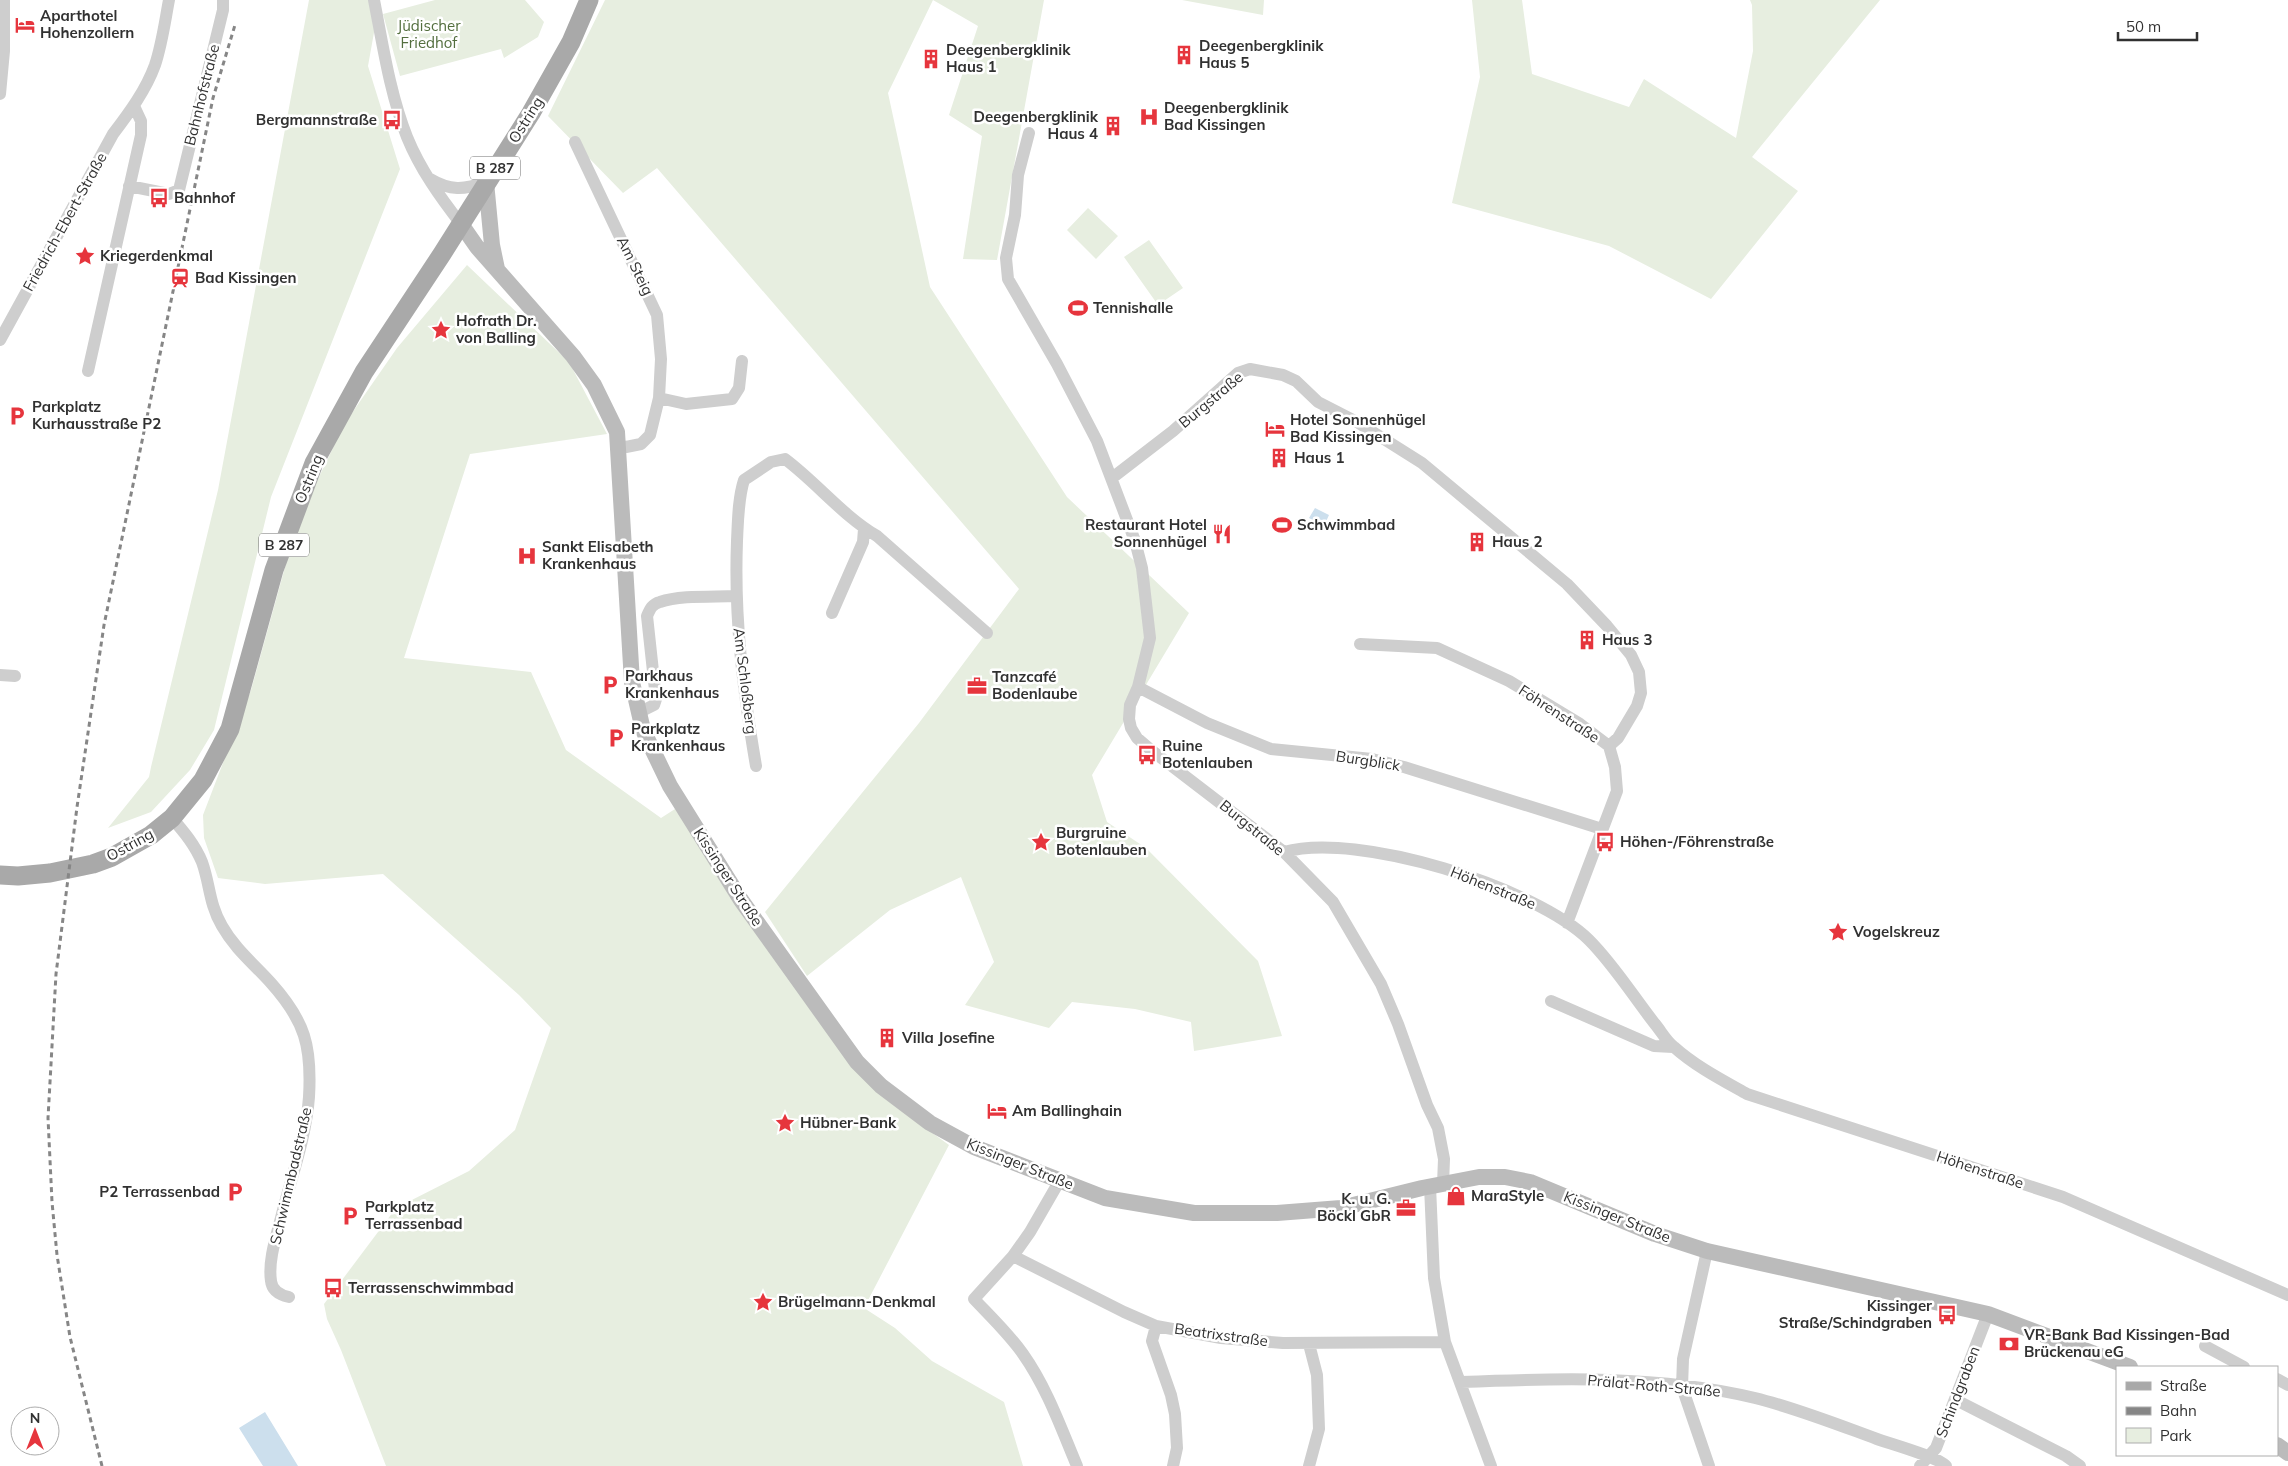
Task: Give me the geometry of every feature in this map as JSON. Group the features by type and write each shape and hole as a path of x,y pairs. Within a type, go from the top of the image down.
{"main road":[{"name":"Ostring","path":"0,875 18,876 50,873 93,864 112,857 151,835 172,818 203,780 230,729 274,570 314,463 364,372 531,113 571,42 589,0"}],"street":[{"path":"0,94 4,51 4,0"},
{"path":"88,371 141,135 141,121 134,106 154,66 170,0"},
{"name":"Bahnhofstraße","path":"129,186 169,194 179,190 223,10 223,0"},
{"path":"374,0 396,104 407,138 428,178 461,224"},
{"name":"Friedrich-Ebert-Straße","path":"0,340 113,134 134,106"},
{"name":"Burgstraße","path":"1029,133 1018,175 1016,215 1006,258 1008,279 1057,364 1097,441 1135,540 1142,568 1150,638 1138,686 1130,705 1129,719 1131,728 1137,738 1284,852 1333,902 1381,984 1427,1105 1438,1128 1444,1159 1437,1185 1434,1278 1445,1342 1490,1466"},
{"name":"Am Steig","path":"575,142 657,315 661,358 659,398 650,435 641,444 626,448 619,446"},
{"path":"428,178 443,187 458,189 486,182 492,245 497,269"},
{"name":"Kissinger Straße","path":"461,224 477,247 573,356 594,385 617,432 632,682 638,713 644,730 670,786 741,900 857,1062 881,1086 948,1134 974,1147 1105,1198 1151,1207 1219,1214 1277,1213 1342,1208 1479,1177 1505,1177 1530,1182 1655,1234 1707,1251 1988,1314 2127,1366"},
{"path":"659,398 686,404 732,400 739,388 742,361"},
{"name":"Burgstraße","path":"1112,478 1179,426 1238,373 1250,369 1283,375 1296,381 1318,402 1357,422 1422,463 1567,584 1607,626 1630,655 1639,672 1640,693 1636,706 1618,738 1609,746"},
{"name":"Am Schloßberg","path":"756,766 742,685 735,596 744,480 771,462 785,460 806,475 864,528 888,546 987,633"},
{"path":"832,613 863,542 864,528"},
{"path":"638,713 654,705 656,699 647,616 650,607 658,602 672,599 735,596"},
{"name":"Föhrenstraße","path":"1360,644 1437,648 1509,681 1580,724 1609,746 1615,767 1617,790 1567,923"},
{"path":"0,675 15,676"},
{"name":"Burgblick","path":"1138,686 1207,723 1271,749 1372,759 1404,766 1602,829"},
{"name":"Schwimmbadstraße","path":"172,818 191,841 202,862 210,903 236,949 271,983 299,1020 304,1031 309,1074 309,1097 305,1128 275,1240 271,1267 271,1282 274,1290 281,1295 289,1297"},
{"name":"Höhenstraße","path":"1284,852 1312,846 1386,854 1424,861 1506,891 1546,910 1588,939 1673,1047 1714,1076 1747,1094 2063,1197 2288,1295"},
{"name":"Höhenstraße","path":"1551,1001 1654,1046 1673,1047"},
{"path":"1060,1180 1030,1232 1013,1256 974,1299 1010,1337 1024,1356 1055,1412 1077,1466"},
{"path":"1707,1251 1683,1358 1682,1387 1709,1466"},
{"name":"Beatrixstraße","path":"1013,1256 1156,1326 1221,1338 1309,1344 1445,1342"},
{"name":"Schindgraben","path":"1923,1461 1936,1448 1988,1314"},
{"path":"1156,1326 1152,1341 1171,1395 1175,1414 1176,1448 1173,1466"},
{"path":"1309,1344 1316,1375 1319,1429 1309,1466"},
{"path":"2205,1346 2242,1366"},
{"name":"Prälat-Roth-Straße","path":"1461,1382 1580,1379 1662,1383 1709,1389 1755,1398 1806,1414 1923,1461 1946,1466"},
{"path":"1956,1400 2066,1456 2080,1466"}],"green space":[{"path":"309,0 369,0 375,27 368,66 400,169 271,497 214,730 190,770 151,812 108,828 149,777 218,490"},
{"name":"Jüdischer Friedhof","path":"435,0 525,0 544,22 538,37 504,58 501,49 400,76 383,14"},
{"path":"605,0 933,0 888,93 930,287 1067,497 1189,613 1092,775 1107,822 1146,848 1258,961 1282,1036 1194,1051 1191,1022 1135,1009 1072,1002 1049,1028 965,1005 994,962 961,877 890,910 807,976 765,912 919,723 1019,589 657,168 623,193 548,116"},
{"path":"933,0 1044,0 997,260 963,259 982,136 949,115 978,26"},
{"path":"1182,0 1264,0 1263,15"},
{"path":"1472,0 1522,0 1532,74 1629,107 1644,79 1736,138 1753,51 1752,5 1750,0 1880,0 1752,157 1798,191 1711,299 1609,246 1452,203 1480,77"},
{"path":"1088,208 1118,236 1096,259 1067,230"},
{"path":"1149,240 1183,288 1158,305 1124,257"},
{"path":"467,265 569,362 607,434 470,454 404,658 531,672 566,750 661,818 675,809 898,1108 949,1145 864,1308 895,1328 932,1361 1004,1402 1023,1466 386,1466 327,1319 324,1304 396,1208 469,1171 515,1130 551,1028 519,995 383,874 265,884 218,878 204,838 203,815 251,690 287,560 317,481 345,423 397,348"}],"water":[{"path":"1315,508 1329,515 1324,526 1309,518"},
{"path":"265,1412 298,1466 263,1466 239,1428"}],"railway":[{"path":"102,1466 70,1337 57,1255 52,1202 48,1118 56,974 77,807 104,625 213,98 235,25"}],"place":[{"name":"Aparthotel Hohenzollern","path":"25,25"},
{"name":"Deegenbergklinik Haus 5","path":"1184,55"},
{"name":"Deegenbergklinik Haus 1","path":"931,59"},
{"name":"Deegenbergklinik Bad Kissingen","path":"1149,117"},
{"name":"Bergmannstraße","path":"392,120"},
{"name":"Deegenbergklinik Haus 4","path":"1113,126"},
{"name":"Bahnhof","path":"159,198"},
{"name":"Kriegerdenkmal","path":"85,256"},
{"name":"Bad Kissingen","path":"180,278"},
{"name":"Tennishalle","path":"1078,308"},
{"name":"Hofrath Dr. von Balling","path":"441,330"},
{"name":"Parkplatz Kurhausstraße P2","path":"17,416"},
{"name":"Hotel Sonnenhügel Bad Kissingen","path":"1275,429"},
{"name":"Haus 1","path":"1279,458"},
{"name":"Schwimmbad","path":"1282,525"},
{"name":"Restaurant Hotel Sonnenhügel","path":"1222,534"},
{"name":"Haus 2","path":"1477,542"},
{"name":"Sankt Elisabeth Krankenhaus","path":"527,556"},
{"name":"Haus 3","path":"1587,640"},
{"name":"Parkhaus Krankenhaus","path":"610,685"},
{"name":"Tanzcafé Bodenlaube","path":"977,686"},
{"name":"Parkplatz Krankenhaus","path":"616,738"},
{"name":"Ruine Botenlauben","path":"1147,755"},
{"name":"Burgruine Botenlauben","path":"1041,842"},
{"name":"Höhen-/Föhrenstraße","path":"1605,842"},
{"name":"Vogelskreuz","path":"1838,932"},
{"name":"Villa Josefine","path":"887,1038"},
{"name":"Am Ballinghain","path":"997,1111"},
{"name":"Hübner-Bank","path":"785,1123"},
{"name":"P2 Terrassenbad","path":"235,1192"},
{"name":"MaraStyle","path":"1456,1196"},
{"name":"K. u. G. Böckl GbR","path":"1406,1208"},
{"name":"Parkplatz Terrassenbad","path":"350,1216"},
{"name":"Terrassenschwimmbad","path":"333,1288"},
{"name":"Brügelmann-Denkmal","path":"763,1302"},
{"name":"Kissinger Straße/Schindgraben","path":"1947,1315"},
{"name":"VR-Bank Bad Kissingen-Bad Brückenau eG","path":"2009,1344"}]}
